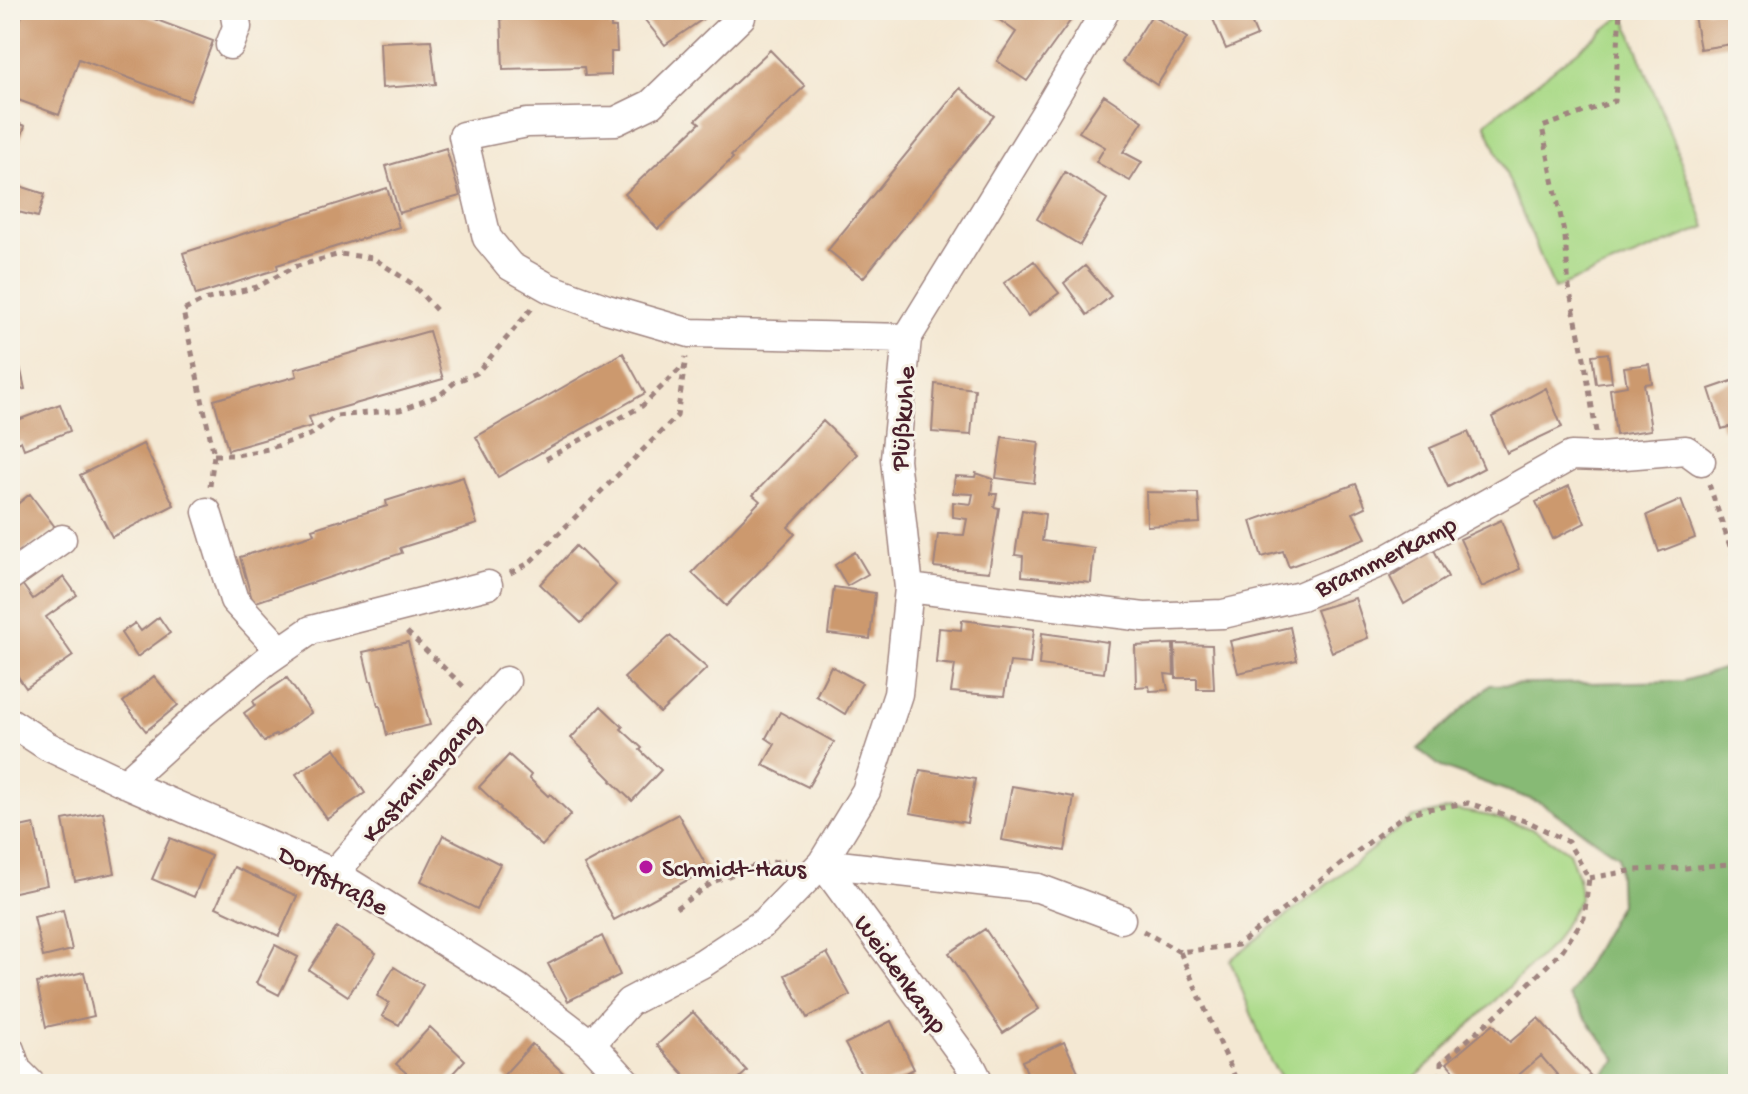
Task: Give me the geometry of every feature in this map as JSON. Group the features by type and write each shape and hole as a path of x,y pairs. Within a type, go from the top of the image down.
{"street":[{"path":"230,45 237,27 234,10"},
{"name":"Plüßkuhle","path":"591,1044 629,1002 703,963 765,922 822,863 866,791 898,694 909,588 895,459 907,338 1106,10"},
{"path":"741,17 651,104 616,121 527,123 463,136 487,238 510,266 549,288 690,333 907,338"},
{"name":"Brammerkamp","path":"909,588 1144,617 1223,614 1301,596 1386,560 1571,456 1600,457 1686,450 1701,461"},
{"path":"207,512 234,600 280,650"},
{"path":"10,576 62,539"},
{"path":"125,783 200,715 280,650 311,630 488,585"},
{"name":"Kastaniengang","path":"334,873 506,681"},
{"name":"Dorfstraße","path":"10,722 47,746 125,783 334,873 518,988 591,1044 628,1084"},
{"path":"822,863 1038,888 1121,919"},
{"name":"Weidenkamp","path":"822,863 972,1068 980,1084"},
{"path":"10,1050 17,1070 31,1084"}],"path":[{"path":"1600,457 1569,288 1565,237 1542,127 1615,101 1620,10"},
{"path":"207,512 214,455 183,311 204,300 257,287 294,267 340,254 373,258 411,283 439,313"},
{"path":"214,455 237,455 268,449 312,434 336,416 400,410 440,395 455,382 477,373 549,288"},
{"path":"488,585 529,563 677,416 690,333"},
{"path":"546,459 642,406 685,364"},
{"path":"1701,461 1738,570"},
{"path":"386,612 483,706"},
{"path":"1121,919 1180,952 1238,945 1400,818 1421,810 1468,803 1531,823 1568,842 1589,878 1584,918 1561,952 1502,1010 1441,1063 1441,1073 1429,1084"},
{"path":"676,908 715,881 755,866 792,859 822,863"},
{"path":"1589,878 1636,870 1738,863"},
{"path":"1180,952 1238,1084"}],"green space":[{"path":"1624,14 1706,227 1554,289 1485,123"},
{"path":"1738,664 1738,1084 1594,1084 1617,1060 1569,996 1620,904 1618,856 1541,803 1441,767 1418,749 1490,685 1683,681"},
{"path":"1449,809 1490,816 1535,830 1569,852 1578,877 1580,898 1553,944 1409,1084 1286,1084 1270,1061 1230,960 1412,818"}],"building":[{"path":"24,10 130,10 213,41 190,101 79,59 59,115 10,97 10,48"},
{"path":"250,10 275,10 275,17 250,16"},
{"path":"583,10 610,10 611,28 616,28 617,52 611,52 611,75 585,76 584,67 503,69 501,13 542,12 542,17 583,16"},
{"path":"637,10 716,10 665,45"},
{"path":"995,10 1024,10 1028,13 1030,10 1078,10 1027,81 997,61 1016,32 991,14"},
{"path":"1209,10 1246,10 1257,36 1226,49"},
{"path":"1693,10 1738,10 1738,43 1700,49"},
{"path":"1152,15 1187,38 1157,85 1122,62"},
{"path":"431,40 436,84 382,88 380,42"},
{"path":"770,50 805,86 658,229 625,194 700,123 696,120"},
{"path":"960,88 994,116 863,278 828,250"},
{"path":"1104,95 1143,121 1123,152 1142,162 1130,181 1096,162 1105,147 1079,132"},
{"path":"10,120 25,126 12,163 10,162"},
{"path":"446,148 460,196 399,213 386,166"},
{"path":"1065,172 1107,199 1080,245 1037,219"},
{"path":"10,183 45,194 38,217 10,210"},
{"path":"387,188 399,227 277,265 278,269 196,295 183,253"},
{"path":"1034,261 1059,293 1028,316 1004,283"},
{"path":"1085,266 1111,296 1087,315 1064,283"},
{"path":"429,331 443,379 309,417 312,426 228,450 214,400 297,376 295,369"},
{"path":"623,353 645,393 498,477 476,437"},
{"path":"1608,353 1612,382 1596,384 1592,355"},
{"path":"19,362 25,389 10,392 10,363"},
{"path":"1649,364 1652,383 1644,384 1651,430 1616,435 1610,389 1627,386 1624,367"},
{"path":"1738,379 1738,424 1722,429 1709,389"},
{"path":"935,384 975,389 971,435 932,432"},
{"path":"1546,388 1562,427 1507,453 1492,417"},
{"path":"60,404 70,431 24,449 21,441 10,447 10,423"},
{"path":"823,421 857,454 788,527 795,534 726,606 692,573 760,501 753,495"},
{"path":"1468,432 1484,468 1448,487 1430,448"},
{"path":"1002,437 1039,442 1034,483 996,478"},
{"path":"143,444 174,505 112,537 80,475"},
{"path":"976,473 993,479 991,494 997,494 994,507 999,508 989,572 934,567 938,534 964,535 967,519 953,517 953,502 971,504 973,494 953,493 955,476 975,477"},
{"path":"463,477 477,524 400,548 402,553 253,603 240,557 314,534 312,529 387,506 386,501"},
{"path":"1356,484 1366,507 1353,513 1366,538 1289,567 1283,551 1262,557 1251,521"},
{"path":"1569,486 1585,523 1553,539 1536,502"},
{"path":"1146,492 1198,493 1200,523 1147,526"},
{"path":"30,494 55,527 10,561 10,510"},
{"path":"1681,500 1695,538 1659,552 1647,515"},
{"path":"1022,510 1045,514 1042,541 1094,548 1091,583 1022,576 1023,556 1015,555"},
{"path":"1501,520 1520,569 1482,587 1460,539"},
{"path":"576,546 616,585 581,623 540,584"},
{"path":"1433,548 1448,577 1404,604 1390,577"},
{"path":"855,552 868,574 847,586 835,565"},
{"path":"64,577 77,595 46,617 73,656 26,688 10,665 10,592 22,584 33,599"},
{"path":"834,587 875,593 870,639 828,634"},
{"path":"1355,598 1368,638 1332,652 1316,610"},
{"path":"159,617 170,633 137,657 121,633 135,623 141,631"},
{"path":"962,620 1034,629 1030,664 1010,662 1004,696 951,692 955,665 936,663 939,628 961,630"},
{"path":"1290,627 1297,660 1238,673 1230,641"},
{"path":"1042,633 1108,642 1104,673 1039,665"},
{"path":"670,636 707,668 660,713 624,678"},
{"path":"408,642 430,725 387,735 363,652"},
{"path":"1173,644 1174,675 1165,674 1168,690 1150,691 1149,686 1136,687 1135,646"},
{"path":"1175,644 1212,645 1214,689 1197,689 1197,678 1176,678"},
{"path":"831,666 862,683 845,714 816,696"},
{"path":"154,676 178,705 146,731 123,702"},
{"path":"287,678 311,713 264,742 244,713 255,705 253,701"},
{"path":"601,706 661,770 632,801 571,738"},
{"path":"780,712 834,742 808,787 763,765 775,744 766,738"},
{"path":"335,748 365,793 327,819 296,774"},
{"path":"509,755 531,775 529,778 571,814 542,846 479,787"},
{"path":"920,770 975,779 967,823 910,813"},
{"path":"1012,786 1074,797 1065,851 1002,840"},
{"path":"103,812 115,873 75,881 63,820"},
{"name":"Schmidt-Haus","path":"678,814 708,869 614,920 584,865"},
{"path":"34,824 47,885 10,893 10,829"},
{"path":"443,835 500,864 477,909 421,881"},
{"path":"170,838 211,856 194,897 152,879"},
{"path":"234,867 297,896 279,936 216,907"},
{"path":"63,910 72,950 43,957 34,917"},
{"path":"337,927 376,953 348,996 309,970"},
{"path":"985,929 1039,1009 1003,1033 949,953"},
{"path":"602,936 620,975 568,1001 548,964"},
{"path":"275,945 298,957 279,995 256,983"},
{"path":"827,953 850,995 807,1018 785,975"},
{"path":"394,967 423,985 399,1025 382,1016 389,1003 377,996"},
{"path":"84,972 94,1016 46,1027 37,983"},
{"path":"693,1012 747,1071 733,1084 693,1084 657,1045"},
{"path":"1538,1018 1590,1075 1578,1084 1565,1084 1541,1056 1508,1084 1465,1084 1447,1063 1493,1024 1510,1042"},
{"path":"891,1021 914,1069 886,1084 866,1084 845,1044"},
{"path":"430,1027 465,1060 443,1084 405,1084 411,1077 396,1064"},
{"path":"1064,1042 1084,1084 1032,1084 1022,1061"},
{"path":"532,1044 575,1084 512,1084 503,1076"},
{"path":"912,1073 918,1084 891,1084"}],"place":[{"name":"Schmidt-Haus","path":"646,867"}]}
